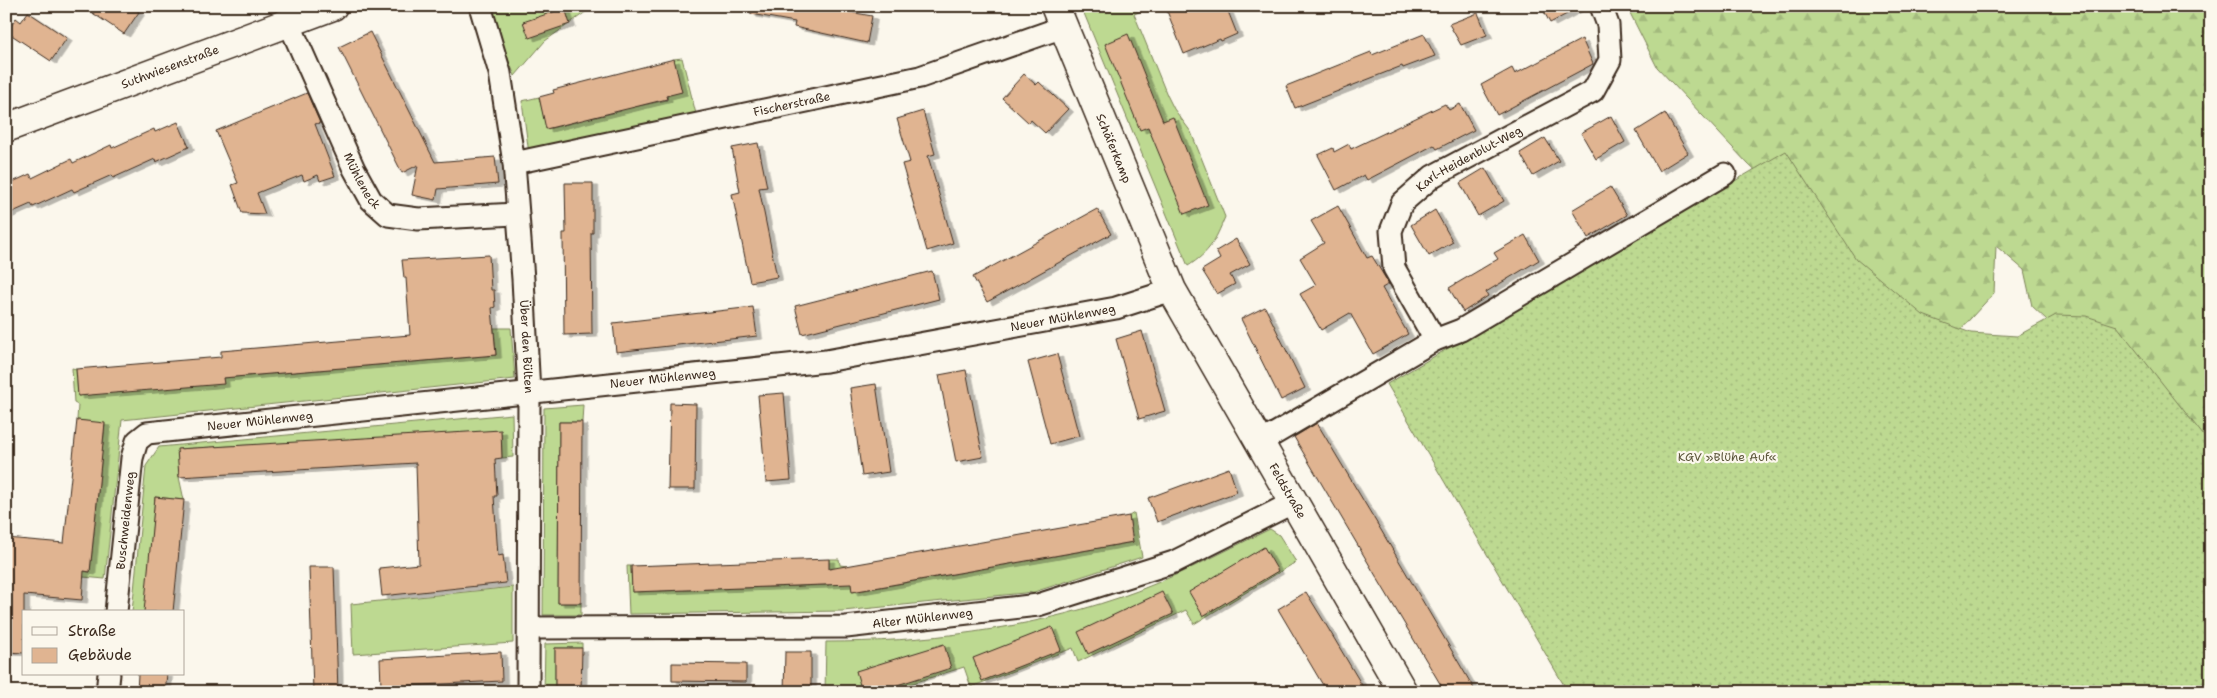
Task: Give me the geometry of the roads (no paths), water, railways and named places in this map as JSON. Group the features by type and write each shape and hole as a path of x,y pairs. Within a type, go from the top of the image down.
{"street":[{"name":"Suthwiesenstraße","path":"6,128 333,6"},
{"name":"Über den Bülten","path":"480,6 500,73 514,163 529,393 528,692"},
{"name":"Karl-Heidenblut-Weg","path":"1435,340 1394,268 1391,231 1402,203 1434,176 1593,91 1610,60 1608,25 1601,6"},
{"name":"Fischerstraße","path":"514,163 920,77 1059,17"},
{"name":"Schäferkamp","path":"1059,17 1172,290"},
{"name":"Mühleneck","path":"289,23 354,169 371,200 388,215 418,219 517,214"},
{"path":"1259,443 1435,340 1461,330 1726,174"},
{"name":"Neuer Mühlenweg","path":"146,433 826,361 1116,308 1172,290"},
{"name":"Feldstraße","path":"1172,290 1403,692"},
{"name":"Buschweidenweg","path":"116,610 132,458 138,441 146,433"},
{"name":"Alter Mühlenweg","path":"529,628 846,627 1038,605 1174,562 1294,502"},
{"path":"107,692 109,676"}],"park label":[{"name":"KGV »Blühe Auf«","path":"1727,457"}]}
